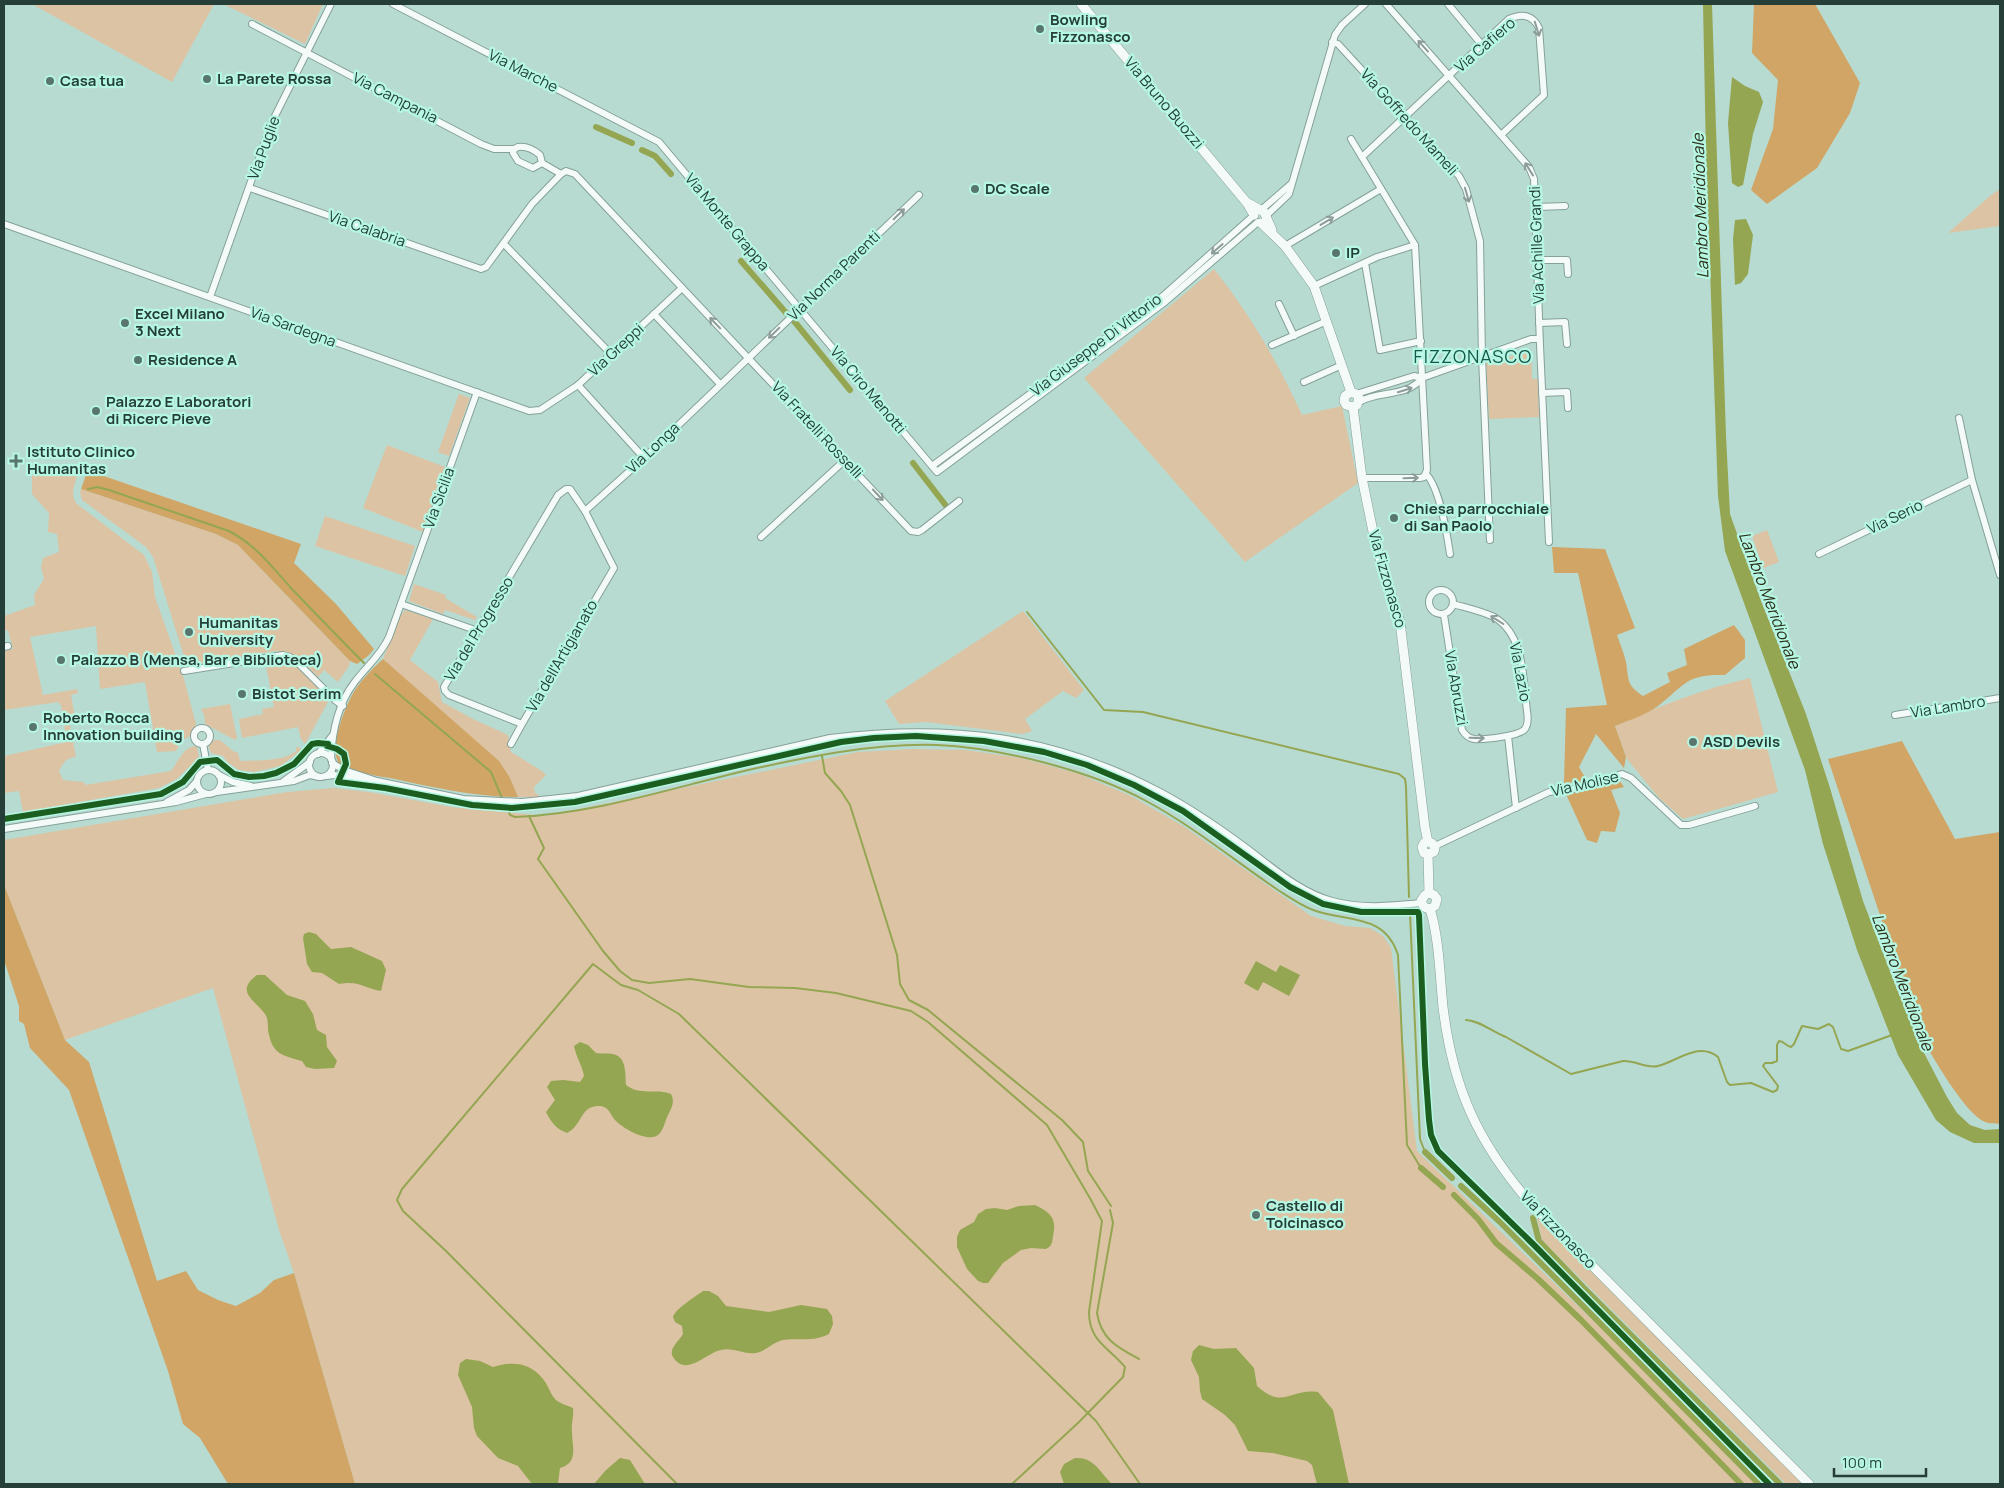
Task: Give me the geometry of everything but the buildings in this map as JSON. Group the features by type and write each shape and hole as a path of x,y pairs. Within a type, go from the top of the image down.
{"main road":[{"name":"Via Bruno Buozzi","path":"1081,4 1247,203 1260,216"},
{"name":"Via Fizzonasco","path":"1260,216 1314,286 1355,399 1362,478 1376,546 1400,622 1422,808 1432,844 1424,843 1422,847 1424,853 1428,854 1429,893"},
{"path":"1429,893 1434,895 1437,902 1430,909 1418,903 1423,896 1429,893"},
{"name":"Via Fizzonasco","path":"1430,909 1433,916 1449,1049 1464,1098 1488,1148 1512,1182 1532,1205 1809,1484"}],"street":[{"name":"Via Puglie","path":"210,297 272,122 331,4"},
{"name":"Via Marche","path":"393,4 653,138"},
{"name":"Via Giuseppe Di Vittorio","path":"934,469 1070,368 1165,302 1260,216 1286,200 1332,42 1337,30 1365,4"},
{"name":"Via Achille Grandi","path":"1386,4 1501,135 1532,173 1536,186 1539,339 1549,542"},
{"path":"1448,4 1482,45"},
{"name":"Via Cafiero","path":"1362,157 1515,16 1526,16 1533,19 1538,28 1544,95 1501,135"},
{"name":"Via Campania","path":"252,24 481,144 494,149 514,150 526,146 540,154 542,164"},
{"name":"Via Goffredo Mameli","path":"1332,42 1338,44 1459,176 1466,189 1480,241 1482,356 1490,540"},
{"name":"Via Monte Grappa","path":"653,138 662,144 800,308"},
{"path":"1351,139 1415,245 1426,474 1431,480 1439,504 1450,554"},
{"name":"Via Campania","path":"514,150 514,157 523,164 533,168 542,164"},
{"name":"Via Campania","path":"542,164 561,174 566,172 575,174 682,288"},
{"path":"561,174 532,204 504,244 611,354"},
{"name":"Via Calabria","path":"250,188 484,269 504,244"},
{"path":"1285,246 1381,189"},
{"name":"Via Norma Parenti","path":"720,384 919,195"},
{"path":"1537,207 1565,206"},
{"name":"Via Sardegna","path":"4,224 529,411 540,410 578,385"},
{"path":"1314,286 1365,263 1415,245"},
{"path":"1538,260 1567,260 1568,274"},
{"path":"1365,263 1380,350 1420,340"},
{"name":"Via Greppi","path":"578,385 682,288"},
{"name":"Via Fratelli Rosselli","path":"682,288 908,528 914,532 922,530 959,500"},
{"path":"1279,304 1294,336"},
{"name":"Via Ciro Menotti","path":"800,308 934,469"},
{"path":"654,314 720,384"},
{"path":"1272,345 1327,320"},
{"path":"1539,323 1565,322 1567,344"},
{"path":"1355,399 1374,395 1388,395 1416,386 1422,378 1531,339 1539,339"},
{"path":"1304,382 1342,365"},
{"path":"1355,399 1414,376 1422,378"},
{"name":"Via Longa","path":"585,511 644,458 720,384"},
{"path":"578,385 644,458"},
{"name":"Via Sicilia","path":"332,736 353,684 385,647 477,392"},
{"path":"1542,392 1568,392 1568,408"},
{"path":"1959,418 1972,480 2000,575"},
{"path":"761,537 844,460"},
{"path":"1362,478 1420,478 1426,474"},
{"name":"Via Serio","path":"1818,554 1972,480"},
{"name":"Via del Progresso","path":"522,724 449,695 445,691 447,682 558,495 566,488 570,489 585,511"},
{"name":"Via dell'Artigianato","path":"511,744 614,568 585,511"},
{"path":"1438,590 1448,592 1451,595 1453,604 1448,613 1444,615 1439,615 1430,610 1428,605 1430,596 1438,590"},
{"path":"401,604 478,631"},
{"name":"Via Lazio","path":"1453,604 1494,618 1504,624 1515,639 1528,721 1524,730 1518,734 1508,736"},
{"name":"Via Abruzzi","path":"1444,615 1462,730 1469,738 1475,739 1508,736"},
{"path":"184,671 283,655 296,661 334,700 343,706"},
{"name":"Via Lambro","path":"1895,715 2000,698"},
{"path":"318,754 325,754 344,770 377,781 463,799 522,802 578,796 830,738 919,730 989,736 1052,748 1130,777 1205,818 1295,884 1320,897 1360,906 1418,903"},
{"path":"283,782 298,773 310,762 332,736"},
{"path":"326,776 332,770 332,736"},
{"path":"1508,736 1516,808"},
{"path":"203,744 208,770"},
{"path":"310,762 310,770 319,777"},
{"path":"208,770 233,782 258,786"},
{"path":"166,802 189,790 195,785 198,778 208,770"},
{"path":"217,792 221,785 218,774"},
{"path":"4,829 189,799 217,792 294,781 310,775 319,777 334,774 358,780 377,781"},
{"name":"Via Molise","path":"1432,844 1549,792 1587,786 1622,774 1631,778 1681,825 1689,825 1755,806"},
{"path":"198,778 200,789 206,794"}],"shaded area":[{"path":"32,4 214,4 172,82"},
{"path":"223,4 323,4 305,44"},
{"path":"1703,4 1712,4 1730,514 1761,601 1806,714 1863,901 1923,1051 1957,1113 1970,1125 1985,1130 2000,1129 2000,1143 1974,1143 1950,1132 1936,1120 1898,1055 1857,950 1823,844 1805,770 1725,551 1718,496 1706,155"},
{"path":"1754,4 1815,4 1860,83 1850,113 1817,168 1767,204 1751,190 1773,129 1778,80 1752,53"},
{"path":"1732,77 1745,86 1759,92 1763,102 1753,134 1743,185 1738,187 1732,183 1728,123"},
{"path":"2000,189 2000,226 1948,233 1991,195"},
{"path":"1746,219 1753,235 1748,274 1741,283 1735,285 1733,239 1735,220"},
{"path":"1214,269 1262,339 1302,415 1342,406 1358,483 1245,562 1084,378"},
{"path":"1531,349 1532,379 1538,379 1539,417 1489,419 1486,361 1504,353 1507,358"},
{"path":"459,394 470,398 449,456 438,452"},
{"path":"387,445 445,467 423,532 363,508"},
{"path":"98,474 301,544 294,563 336,604 374,649 357,664 350,661 238,545 216,534 81,489 86,475"},
{"path":"32,475 77,476 73,494 77,504 144,555 152,572 155,597 184,679 196,724 192,735 181,741 176,751 157,752 145,682 100,689 96,626 30,637 43,695 77,689 78,693 71,695 75,717 69,720 76,757 67,760 60,768 59,771 63,780 84,782 85,785 171,771 185,751 192,746 197,746 199,757 177,779 159,788 23,812 19,791 4,793 4,756 67,742 61,705 58,702 4,710 4,651 13,649 8,630 4,631 4,616 35,605 34,595 44,579 41,567 43,558 59,552 57,534 48,532 49,513 32,494"},
{"path":"81,489 216,534 238,545 350,661 349,666 338,682 324,670 318,677 299,659 288,653 275,651 187,666 153,557 146,547 82,500"},
{"path":"325,516 415,546 405,576 315,546"},
{"path":"1767,530 1779,562 1763,568 1752,536"},
{"path":"1552,547 1605,549 1635,628 1617,635 1625,659 1629,682 1643,696 1670,682 1667,673 1687,665 1684,649 1734,625 1745,640 1745,658 1725,675 1702,676 1687,682 1658,706 1643,715 1615,726 1626,757 1624,768 1596,734 1579,767 1587,781 1564,783 1566,708 1607,705 1578,573 1554,573"},
{"path":"414,584 446,595 445,598 477,617 475,620 445,610 443,614 409,601"},
{"path":"405,610 433,619 410,660 438,682 442,702 508,735 511,752 546,775 534,787 535,793 539,795 538,797 518,797 510,778 383,659 399,618"},
{"path":"1023,611 1084,690 1076,698 1063,691 1025,719 1032,731 1023,734 926,722 899,724 885,701"},
{"path":"275,658 284,660 298,668 329,700 305,744 301,739 298,727 242,738 239,719 263,714 262,709 274,707 265,660"},
{"path":"383,659 499,761 510,778 518,797 471,794 441,789 366,774 339,764 336,757 336,740 344,712 357,687"},
{"name":"ASD Devils","path":"1750,678 1778,792 1683,819 1659,798 1627,759 1615,726 1681,699 1715,687"},
{"path":"230,704 237,738 235,740 205,724 201,709"},
{"path":"212,740 220,740 238,753 240,761 277,759 291,755 296,751 296,747 301,750 281,766 254,772 239,770 228,763 223,756 211,753 208,745"},
{"path":"1902,741 1955,839 2000,832 2000,1124 1985,1122 1958,1096 1920,1035 1828,759"},
{"path":"912,749 965,750 1021,758 1079,774 1131,796 1183,826 1311,916 1345,926 1370,928 1383,936 1391,948 1417,1151 1763,1484 355,1484 294,1273 279,1230 213,988 65,1040 4,885 4,840 287,792 333,788 369,792 451,807 545,816 858,752"},
{"path":"1619,780 1624,787 1611,790 1620,813 1615,832 1601,831 1597,843 1587,840 1565,792"},
{"path":"4,885 65,1040 89,1062 157,1281 186,1271 198,1290 236,1306 260,1293 274,1280 294,1273 355,1484 228,1484 200,1438 183,1424 168,1371 69,1090 30,1048 24,1024 19,1021 19,1006 4,960"},
{"path":"309,932 316,934 331,949 351,947 382,961 386,970 381,991 352,983 339,984 322,973 312,972 307,964 303,938 304,934"},
{"path":"1256,961 1276,972 1280,965 1300,975 1289,996 1263,982 1258,991 1244,983"},
{"path":"257,975 265,975 287,995 305,1001 313,1014 317,1030 326,1035 327,1047 337,1061 334,1068 315,1069 306,1067 302,1061 283,1055 275,1049 270,1038 267,1018 247,993 250,982"},
{"path":"580,1042 588,1045 596,1053 618,1056 623,1062 626,1085 631,1088 671,1094 672,1104 660,1133 656,1136 644,1137 620,1124 608,1110 600,1106 591,1107 587,1110 576,1126 567,1133 554,1125 546,1112 555,1100 547,1087 551,1081 580,1082 584,1076 574,1046"},
{"path":"1035,1205 1052,1217 1054,1230 1051,1245 1046,1249 1031,1248 1021,1250 1003,1263 988,1283 978,1281 967,1269 957,1247 957,1237 960,1230 974,1222 978,1214 986,1209 1007,1210 1019,1206"},
{"path":"1537,1216 1803,1484 1786,1484 1542,1240"},
{"path":"703,1291 709,1291 718,1296 726,1306 769,1312 801,1305 827,1309 832,1316 833,1324 829,1334 818,1338 783,1340 756,1353 725,1349 690,1365 684,1365 678,1363 672,1354 673,1348 683,1334 682,1326 675,1322 673,1317 682,1306"},
{"path":"1199,1345 1214,1349 1236,1348 1254,1368 1257,1386 1266,1393 1281,1397 1318,1392 1333,1410 1349,1484 1317,1484 1312,1465 1307,1461 1273,1453 1248,1451 1235,1425 1225,1415 1202,1399 1199,1377 1191,1360 1193,1351"},
{"path":"466,1359 480,1361 493,1367 507,1364 526,1366 538,1373 555,1399 573,1408 573,1453 570,1462 560,1468 558,1484 532,1484 518,1466 498,1458 477,1436 474,1428 472,1407 458,1375 460,1363"},
{"path":"620,1458 630,1460 645,1484 594,1484 605,1471"},
{"path":"1075,1458 1082,1458 1092,1462 1112,1484 1064,1484 1060,1472 1064,1464"}],"waterway":[{"path":"596,127 632,143"},
{"path":"642,150 655,156 671,174"},
{"path":"741,261 787,314"},
{"path":"794,321 850,390"},
{"path":"913,463 947,507"},
{"path":"88,489 97,487 109,490 229,531 239,537 263,556 291,588 364,663"},
{"path":"1027,612 1104,710 1143,712 1399,774 1405,779 1406,786 1409,897"},
{"path":"375,674 491,772 502,798"},
{"path":"508,809 510,815 515,817 573,811 630,800 791,761 889,746 937,745 990,751 1046,763 1101,780 1165,812 1301,904 1316,911 1365,922 1384,932 1392,942 1398,955 1407,1145 1421,1168"},
{"path":"822,756 825,773 841,791 850,805 897,955 900,984 909,1000 928,1010 1062,1120 1083,1142 1088,1171 1111,1206"},
{"path":"529,816 544,848 538,859 603,951 620,971 632,980 649,983 690,979 749,987 795,988 836,993 911,1011 928,1022 1047,1125 1102,1221 1089,1312 1090,1322 1096,1337 1125,1367 1123,1377 1079,1422 1012,1484"},
{"path":"1410,913 1420,1139 1425,1152"},
{"path":"677,1484 446,1251 403,1211 397,1200 402,1189 593,964 621,985 638,990 679,1014 1096,1421 1140,1484"},
{"path":"1466,1020 1482,1024 1571,1074 1623,1061 1654,1067 1696,1051 1703,1051 1718,1057 1727,1082 1730,1085 1751,1083 1773,1092 1777,1090 1778,1086 1763,1066 1765,1063 1777,1061 1777,1045 1779,1041 1791,1047 1794,1044 1802,1026 1818,1029 1829,1024 1833,1027 1841,1049 1848,1051 1892,1035"},
{"path":"1425,1152 1452,1178"},
{"path":"1421,1168 1443,1187"},
{"path":"1461,1186 1500,1222 1759,1484"},
{"path":"1454,1195 1478,1219 1496,1243 1538,1279 1581,1320 1741,1484"},
{"path":"1110,1210 1113,1223 1097,1313 1106,1336 1117,1346 1139,1359"},
{"path":"1533,1218 1539,1241 1780,1484"}],"cycle path":[{"path":"4,819 161,794 183,782 200,762 217,760 234,774 249,777 264,776 276,773 294,764 312,744 318,743 328,744 327,746 337,749 344,754 346,764 338,782 385,788 472,805 512,808 575,802 841,742 874,738 916,736 984,741 1044,752 1087,765 1134,785 1183,811 1290,887 1323,904 1361,912 1418,912 1429,1120 1431,1135 1438,1151 1534,1245 1769,1484"}],"place":[{"name":"Bowling Fizzonasco","path":"1040,29"},
{"name":"La Parete Rossa","path":"207,79"},
{"name":"Casa tua","path":"50,81"},
{"name":"DC Scale","path":"975,189"},
{"name":"IP","path":"1336,253"},
{"name":"Excel Milano 3 Next","path":"125,323"},
{"name":"Residence A","path":"138,360"},
{"name":"Palazzo E Laboratori di Ricerc Pieve","path":"96,411"},
{"name":"Istituto Clinico Humanitas","path":"16,461"},
{"name":"Chiesa parrocchiale di San Paolo","path":"1394,518"},
{"name":"Humanitas University","path":"189,632"},
{"name":"Palazzo B (Mensa, Bar e Biblioteca)","path":"61,660"},
{"name":"Bistot Serim","path":"242,694"},
{"name":"Roberto Rocca Innovation building","path":"33,727"},
{"name":"ASD Devils","path":"1693,742"},
{"name":"Castello di Tolcinasco","path":"1256,1215"}],"district":[{"name":"FIZZONASCO","path":"1473,357"}],"water label":[{"name":"Lambro Meridionale","path":"1700,206"},
{"name":"Lambro Meridionale","path":"1770,600"},
{"name":"Lambro Meridionale","path":"1903,982"}]}
